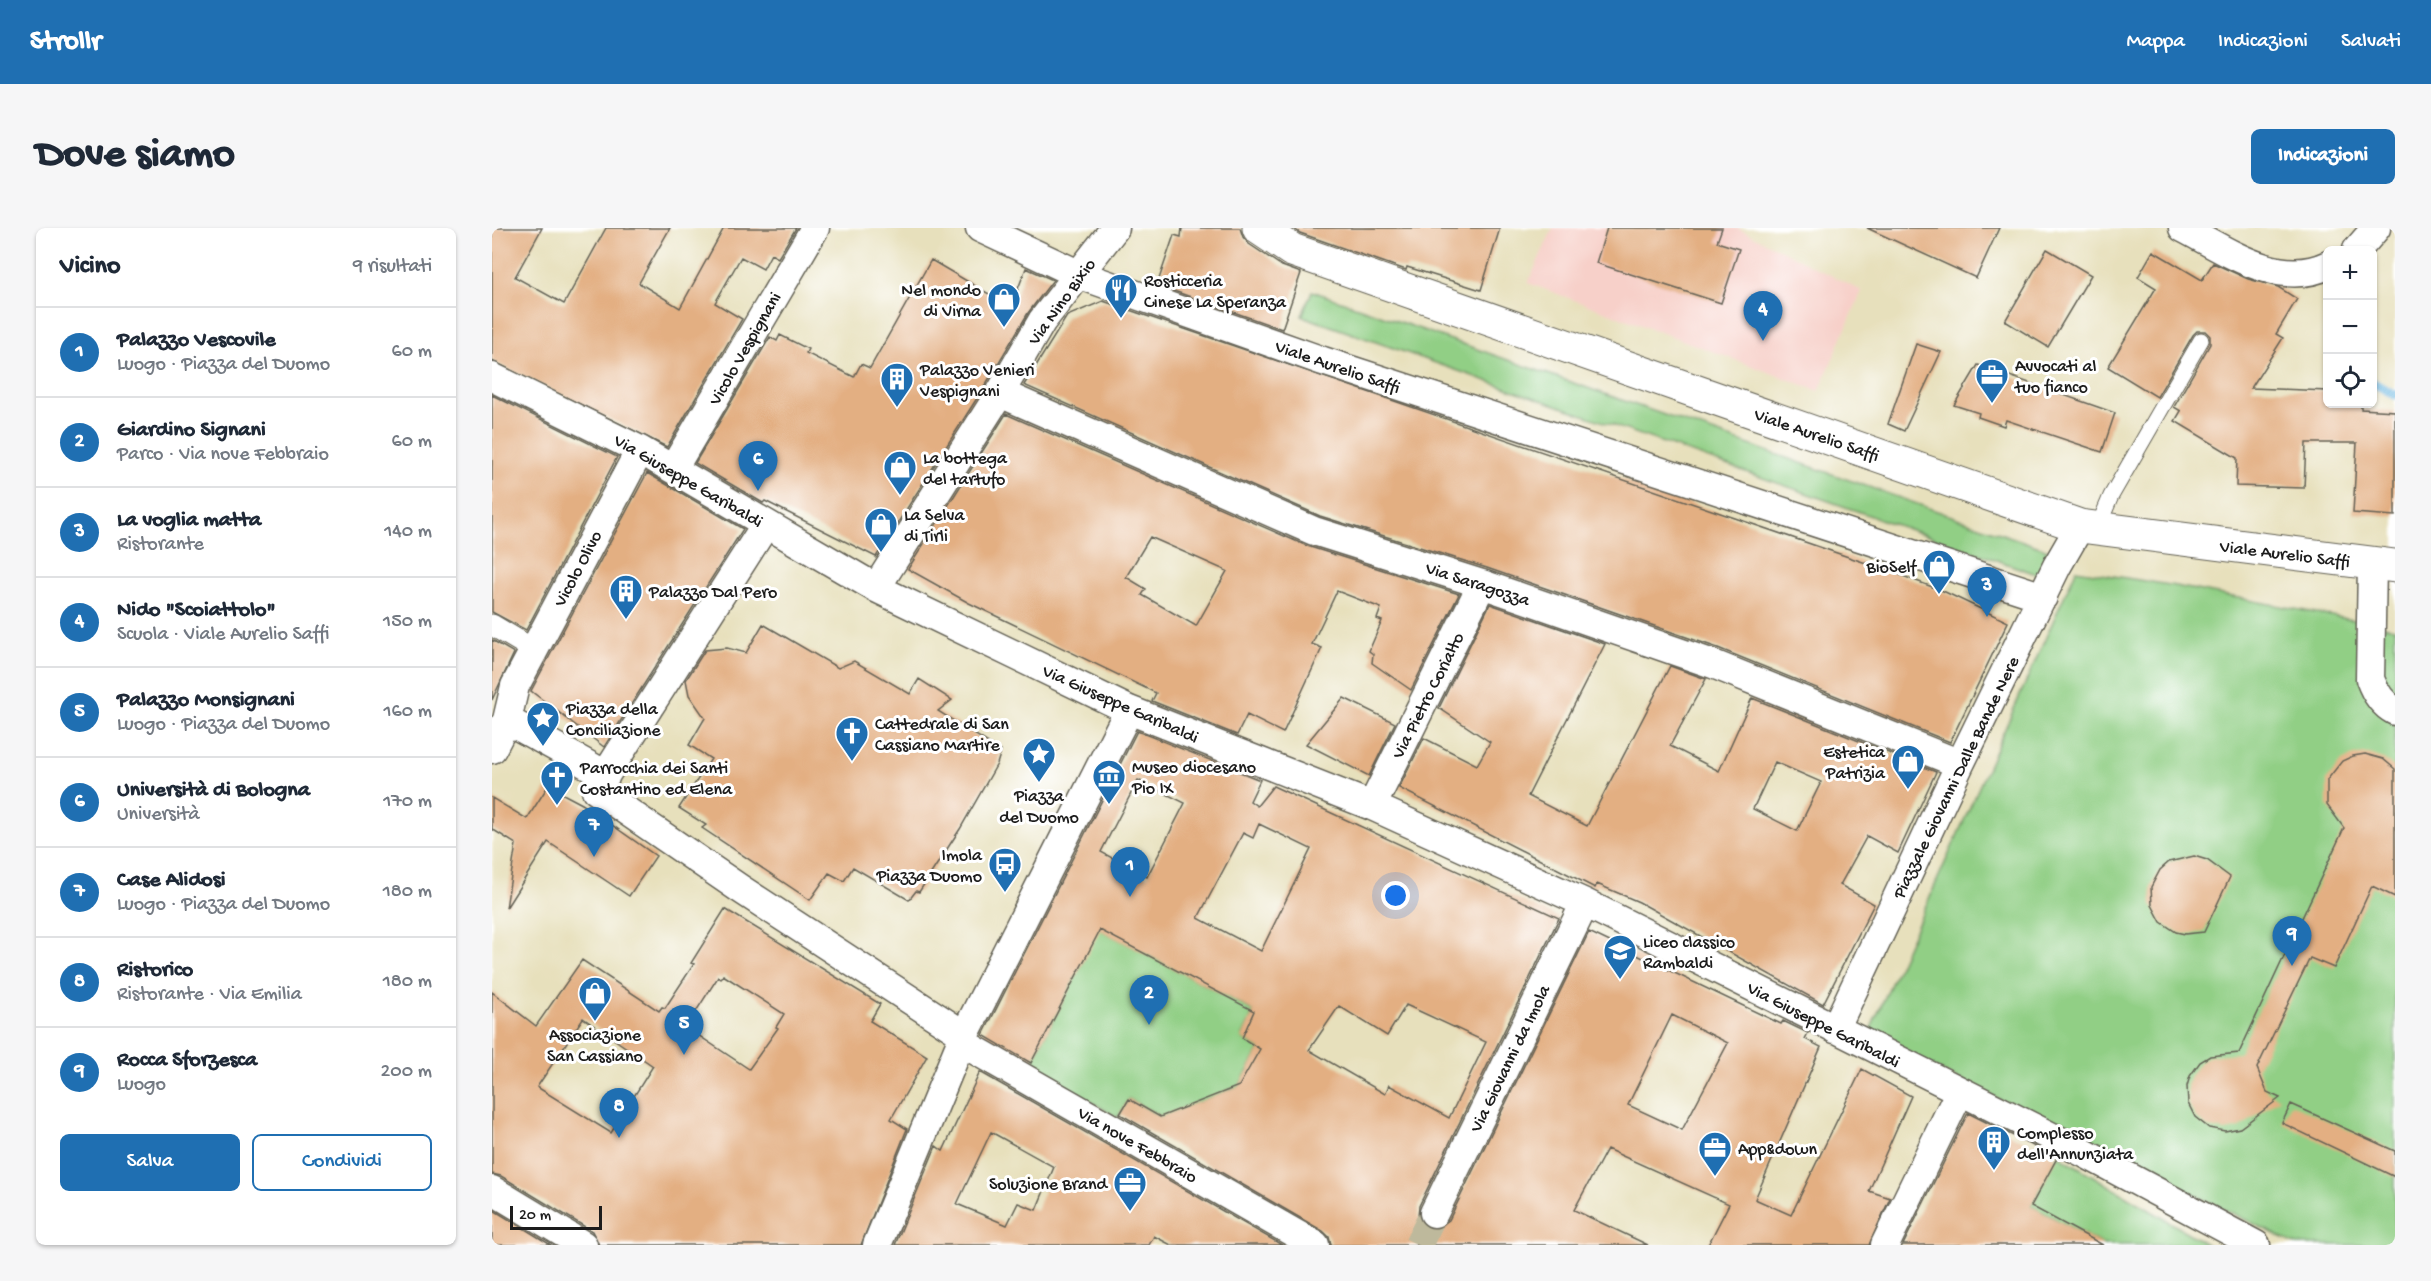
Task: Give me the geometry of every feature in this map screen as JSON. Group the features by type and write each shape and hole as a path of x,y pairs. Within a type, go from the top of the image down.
{"street":[{"name":"Vicolo Vespignani","path":"673,469 815,228"},
{"name":"Viale Aurelio Saffi","path":"980,228 1080,275 1323,361 2043,597"},
{"name":"Via Nino Bixio","path":"876,588 1000,393 1042,321 1115,228"},
{"name":"Viale Aurelio Saffi","path":"1259,228 1292,250 2088,528 2384,565"},
{"path":"2183,228 2248,265 2297,273 2323,267"},
{"path":"2360,246 2376,228"},
{"name":"Via Giuseppe Garibaldi","path":"492,377 640,450 876,588 1129,710 1372,806 1585,903 1959,1093 2086,1154 2256,1245"},
{"name":"Via Saragozza","path":"1000,393 1314,531 1482,584 1713,664 1960,765"},
{"name":"Vicolo Olivo","path":"507,720 515,686 640,450"},
{"path":"766,524 596,790 962,1039"},
{"name":"Piazzale Giovanni Dalle Bande Nere","path":"1834,1029 2043,597 2088,528"},
{"path":"2384,565 2370,680 2374,691 2386,706 2395,711"},
{"name":"Via Pietro Corialto","path":"1372,806 1482,584"},
{"path":"492,625 534,650"},
{"path":"877,1245 962,1039 1129,710"},
{"path":"492,749 507,720 606,776"},
{"name":"Via Giovanni da Imola","path":"1434,1213 1585,903"},
{"name":"Via nove Febbraio","path":"962,1039 1315,1245"},
{"path":"1885,1245 1959,1093"},
{"path":"492,1190 583,1245"}],"lane":[{"path":"2088,528 2111,496 2201,340"}],"shaded area":[{"path":"1553,228 1737,228 1862,291 1819,391 1528,283"}],"green space":[{"path":"1312,291 2048,550 2039,575 1302,316"},
{"path":"2076,570 2170,585 2395,628 2395,1245 2297,1245 1868,1035"},
{"path":"1090,924 1254,1011 1242,1038 1260,1049 1239,1086 1161,1117 1129,1099 1118,1118 1030,1065 1085,958"},
{"path":"2058,1155 2208,1245 2103,1245 2031,1206"}],"building":[{"path":"492,228 542,228 515,277 564,304 606,228 670,228 639,283 680,308 724,228 796,228 778,258 771,254 763,269 741,257 715,303 742,319 667,447 492,361"},
{"path":"1182,228 1240,228 1249,244 1282,266 1301,273 1282,329 1157,285 1174,235 1181,237"},
{"path":"1293,228 1500,228 1481,290 1407,267 1406,270 1300,233"},
{"path":"1607,228 1722,228 1717,242 1739,249 1721,303 1596,263"},
{"path":"1867,228 1999,228 1976,278"},
{"path":"2047,249 2091,275 2048,347 2005,321"},
{"path":"2153,251 2202,280 2213,263 2248,279 2278,287 2297,299 2276,334 2283,338 2251,388 2323,391 2323,408 2395,411 2395,516 2353,513 2357,443 2306,443 2304,488 2236,486 2237,458 2175,421 2181,411 2174,407 2210,344 2210,336 2205,331 2197,331 2193,335 2157,397 2108,367 2156,288 2138,277"},
{"name":"Palazzo Venieri Vespignani","path":"931,260 1011,307 1026,268 1053,280 1028,313 986,384 876,557 765,501 763,503 695,463 770,337 777,341 780,335 808,349 806,353 854,377 861,364 870,368"},
{"path":"1103,301 1895,573 1943,591 2008,622 1950,742 1718,648 1487,568 1320,516 1024,385 1067,316"},
{"path":"1916,344 1941,352 1904,431 1888,424"},
{"path":"1978,365 2115,413 2102,452 2006,420 2004,426 1978,417 1979,413 1954,405"},
{"path":"492,395 617,457 526,630 492,612"},
{"path":"1006,414 1307,546 1459,594 1411,690 1372,663 1373,654 1369,651 1382,621 1377,619 1381,608 1337,591 1312,644 1322,648 1283,733 1247,715 1237,735 1152,701 1156,693 969,603 908,569","holes":["1150,537 1227,571 1196,626 1142,595 1146,589 1126,577"]},
{"name":"Palazzo Dal Pero","path":"647,473 743,529 604,747 531,691"},
{"path":"1490,604 1605,644 1528,796 1587,826 1670,666 1706,679 1670,746 1719,771 1752,698 1936,772 1898,853 1867,836 1840,885 1874,904 1823,1004 1639,902 1597,884 1595,888 1399,788 1424,738 1477,765 1490,742 1439,708","holes":["1775,762 1821,782 1797,831 1753,809"]},
{"name":"Cattedrale di San Cassiano Martire","path":"763,624 838,668 854,661 910,694 919,679 952,700 938,711 1001,751 997,764 960,829 919,892 916,891 909,900 853,867 844,881 829,873 810,900 702,828 706,825 679,808 711,759 689,745 705,718 689,695 686,680 705,650 727,648 746,653"},
{"path":"492,640 514,653 492,700"},
{"path":"1344,698 1395,723 1369,776 1306,744"},
{"path":"1137,731 1260,780 1250,801 1257,806 1273,786 1559,918 1419,1206 1418,1215 1426,1228 1436,1229 1449,1220 1589,932 1781,1024 1783,1021 1808,1033 1805,1039 1821,1047 1755,1199 1791,1215 1862,1069 1911,1096 1869,1191 1890,1198 1869,1245 1708,1245 1729,1204 1607,1149 1574,1210 1648,1245 1331,1245 1329,1237 1323,1231 1120,1114 1129,1099 1160,1117 1239,1086 1260,1049 1242,1038 1254,1011 1100,930 1031,1063 983,1035","holes":["1138,780 1185,803 1147,877 1101,852","1259,824 1311,849 1261,951 1198,918 1243,833 1253,838","1406,1005 1486,1042 1449,1118 1389,1085 1385,1094 1309,1050 1339,1006 1387,1036","1672,1015 1728,1043 1682,1130 1628,1105"]},
{"path":"2365,754 2383,759 2395,769 2395,897 2372,886 2334,968 2310,958 2257,1068 2267,1092 2280,1098 2240,1128 2225,1131 2209,1128 2195,1117 2188,1103 2187,1086 2190,1076 2200,1062 2210,1056 2239,1053 2344,828 2327,805 2327,780 2342,761"},
{"path":"548,786 582,804 656,856 629,896 548,842 506,908 516,844 492,829 492,798 527,819"},
{"path":"2194,856 2207,860 2230,877 2204,932 2185,934 2176,932 2161,922 2152,905 2151,887 2160,870 2169,862"},
{"path":"725,909 880,1004 870,1021 927,1056 891,1119 907,1129 861,1245 599,1245 592,1231 501,1176 492,1174 492,992 536,1026 582,960 659,1011 662,1007 665,1008 694,964 691,963","holes":["723,975 784,1014 776,1027 778,1028 749,1069 686,1027 718,977 721,979","583,1018 653,1066 611,1133 537,1087"]},
{"path":"980,1072 1282,1245 1171,1245 1154,1236 1149,1245 895,1245 936,1146 943,1151","holes":["991,1132 1054,1167 1036,1210 1018,1203 1007,1225 957,1204"]},
{"path":"2291,1104 2395,1151 2395,1177 2282,1123"},
{"name":"Complesso dell'Annunziata","path":"1968,1113 2057,1158 2031,1206 2103,1245 1903,1245"},
{"path":"492,1209 551,1245 492,1245"}],"waterway":[{"path":"2377,385 2395,395"}],"tunnel":[{"path":"1418,1245 1434,1213"}],"place":[{"name":"Rosticceria Cinese La Speranza","path":"1121,319"},
{"name":"Nel mondo di Virna","path":"1004,328"},
{"name":"Nido \"Scoiattolo\"","path":"1763,341"},
{"name":"Avvocati al tuo fianco","path":"1992,404"},
{"name":"Palazzo Venieri Vespignani","path":"897,408"},
{"name":"Università di Bologna","path":"758,491"},
{"name":"La bottega del tartufo","path":"900,496"},
{"name":"La Selva di Tirli","path":"881,553"},
{"name":"BioSelf","path":"1939,595"},
{"name":"La voglia matta","path":"1987,617"},
{"name":"Palazzo Dal Pero","path":"626,620"},
{"name":"Piazza della Conciliazione","path":"543,747"},
{"name":"Cattedrale di San Cassiano Martire","path":"852,762"},
{"name":"Piazza del Duomo","path":"1039,783"},
{"name":"Estetica Patrizia","path":"1908,790"},
{"name":"Museo diocesano Pio IX","path":"1109,805"},
{"name":"Parrocchia dei Santi Costantino ed Elena","path":"557,806"},
{"name":"Case Alidosi","path":"594,857"},
{"name":"Imola Piazza Duomo","path":"1005,893"},
{"name":"Palazzo Vescovile","path":"1130,897"},
{"name":"Rocca Sforzesca","path":"2292,966"},
{"name":"Liceo classico Rambaldi","path":"1620,980"},
{"name":"Associazione San Cassiano","path":"595,1022"},
{"name":"Giardino Signani","path":"1149,1025"},
{"name":"Palazzo Monsignani","path":"684,1055"},
{"name":"Ristorico","path":"619,1138"},
{"name":"Complesso dell'Annunziata","path":"1994,1171"},
{"name":"App&down","path":"1715,1177"},
{"name":"Soluzione Brand","path":"1130,1212"}]}
